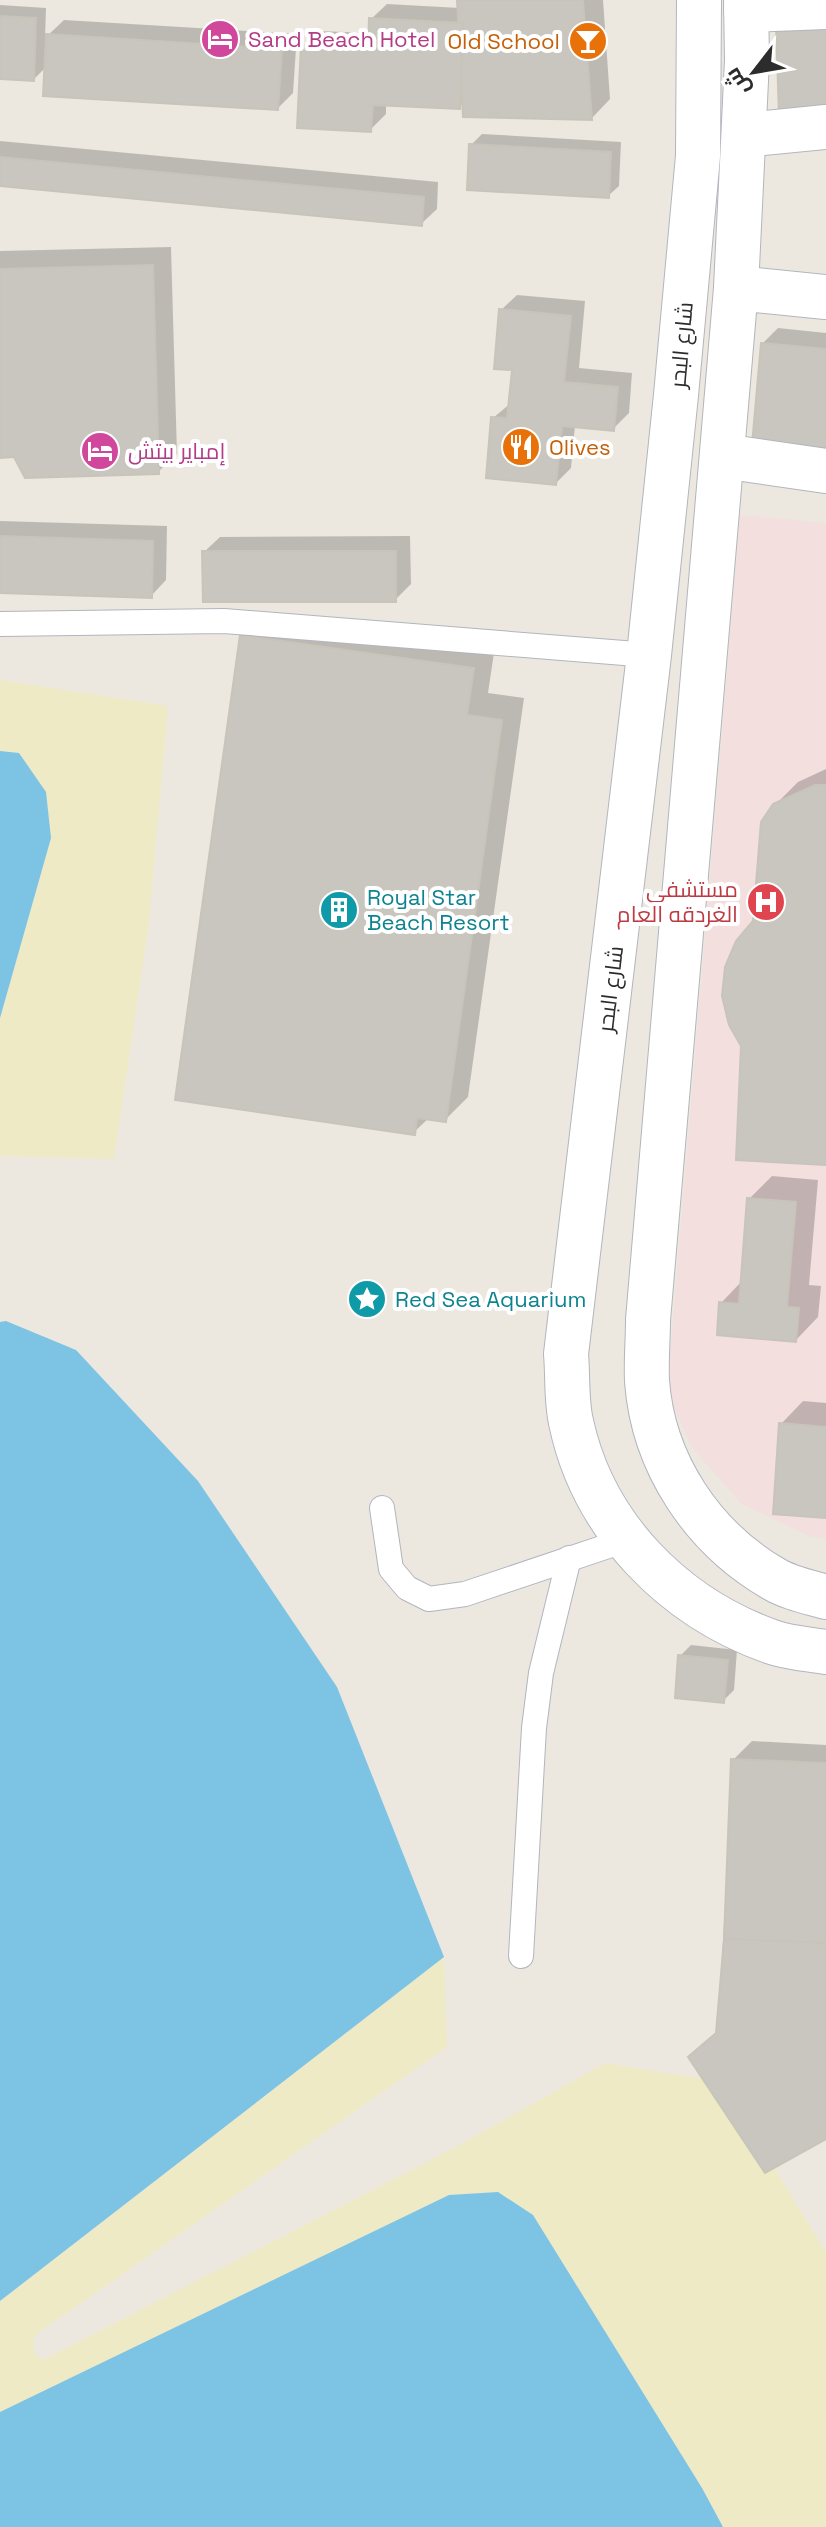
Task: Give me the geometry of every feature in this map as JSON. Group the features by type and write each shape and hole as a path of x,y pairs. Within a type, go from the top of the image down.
{"main road":[{"name":"شارع البحر","path":"699,0 698,156 649,655 566,1354 571,1421 592,1483 626,1540 668,1584 719,1619 774,1643 826,1652"},
{"path":"826,7 746,5 744,135 736,288 648,1320 647,1382 659,1442 685,1498 725,1545 776,1580 826,1597"},
{"path":"744,135 826,127"},
{"path":"736,288 826,297"},
{"path":"723,456 826,471"}],"lane":[{"path":"0,624 224,621 649,655"},
{"path":"382,1508 391,1569 407,1588 429,1599 465,1594 626,1540"},
{"path":"521,1956 534,1728 541,1673 569,1558"}],"shaded area":[{"name":"مستشفي الغردقه العام","path":"740,515 826,523 826,1538 812,1537 742,1504 692,1448 667,1392"}],"sand":[{"path":"0,680 168,706 149,923 114,1159 0,1156 0,1018 51,837 20,753 0,751"},
{"path":"444,1957 447,2047 34,2336 34,2352 43,2360 456,2147 605,2063 722,2082 826,2252 826,2527 723,2527 533,2215 498,2192 449,2195 0,2412 0,2301"}],"water":[{"path":"0,751 19,753 46,792 51,838 0,1018"},
{"path":"6,1321 76,1350 198,1481 337,1687 444,1957 0,2301 0,1322"},
{"path":"498,2192 533,2215 723,2527 0,2527 0,2412 449,2195"}],"building":[{"path":"457,0 583,0 592,120 463,117"},
{"path":"0,16 36,18 34,81 0,79"},
{"path":"369,18 463,23 460,109 373,105 371,132 297,128 301,45 368,48"},
{"path":"826,24 826,113 779,115 776,25"},
{"path":"46,34 282,49 278,110 43,96"},
{"path":"469,144 611,152 609,198 467,190"},
{"path":"0,157 424,197 422,226 0,186"},
{"path":"153,265 159,474 25,478 14,457 0,458 0,269"},
{"path":"499,309 571,316 564,382 618,387 614,431 562,426 556,485 486,478 491,417 507,418 512,370 494,369"},
{"path":"761,343 826,349 826,453 752,445"},
{"path":"0,536 153,541 152,598 0,593"},
{"path":"202,551 396,551 396,602 203,602"},
{"name":"Royal Star Beach Resort","path":"240,635 474,668 467,715 502,720 446,1122 417,1118 415,1135 175,1100"},
{"path":"815,785 826,785 826,1165 736,1160 741,1046 729,1025 722,996 725,967 736,941 753,921 761,822 773,804"},
{"path":"747,1198 796,1202 787,1307 799,1308 796,1342 717,1335 719,1302 739,1304"},
{"path":"779,1423 826,1427 826,1518 773,1514"},
{"path":"678,1655 728,1660 724,1703 675,1698"},
{"path":"731,1759 826,1763 826,1943 724,1939"},
{"path":"724,1939 826,1943 826,2139 765,2173 688,2057 716,2033"}],"place":[{"name":"Sand Beach Hotel","path":"220,39"},
{"name":"Old School","path":"588,41"},
{"name":"Olives","path":"521,447"},
{"name":"إمباير بيتش","path":"100,451"},
{"name":"مستشفي الغردقه العام","path":"766,902"},
{"name":"Royal Star Beach Resort","path":"339,910"},
{"name":"Red Sea Aquarium","path":"367,1299"}]}
